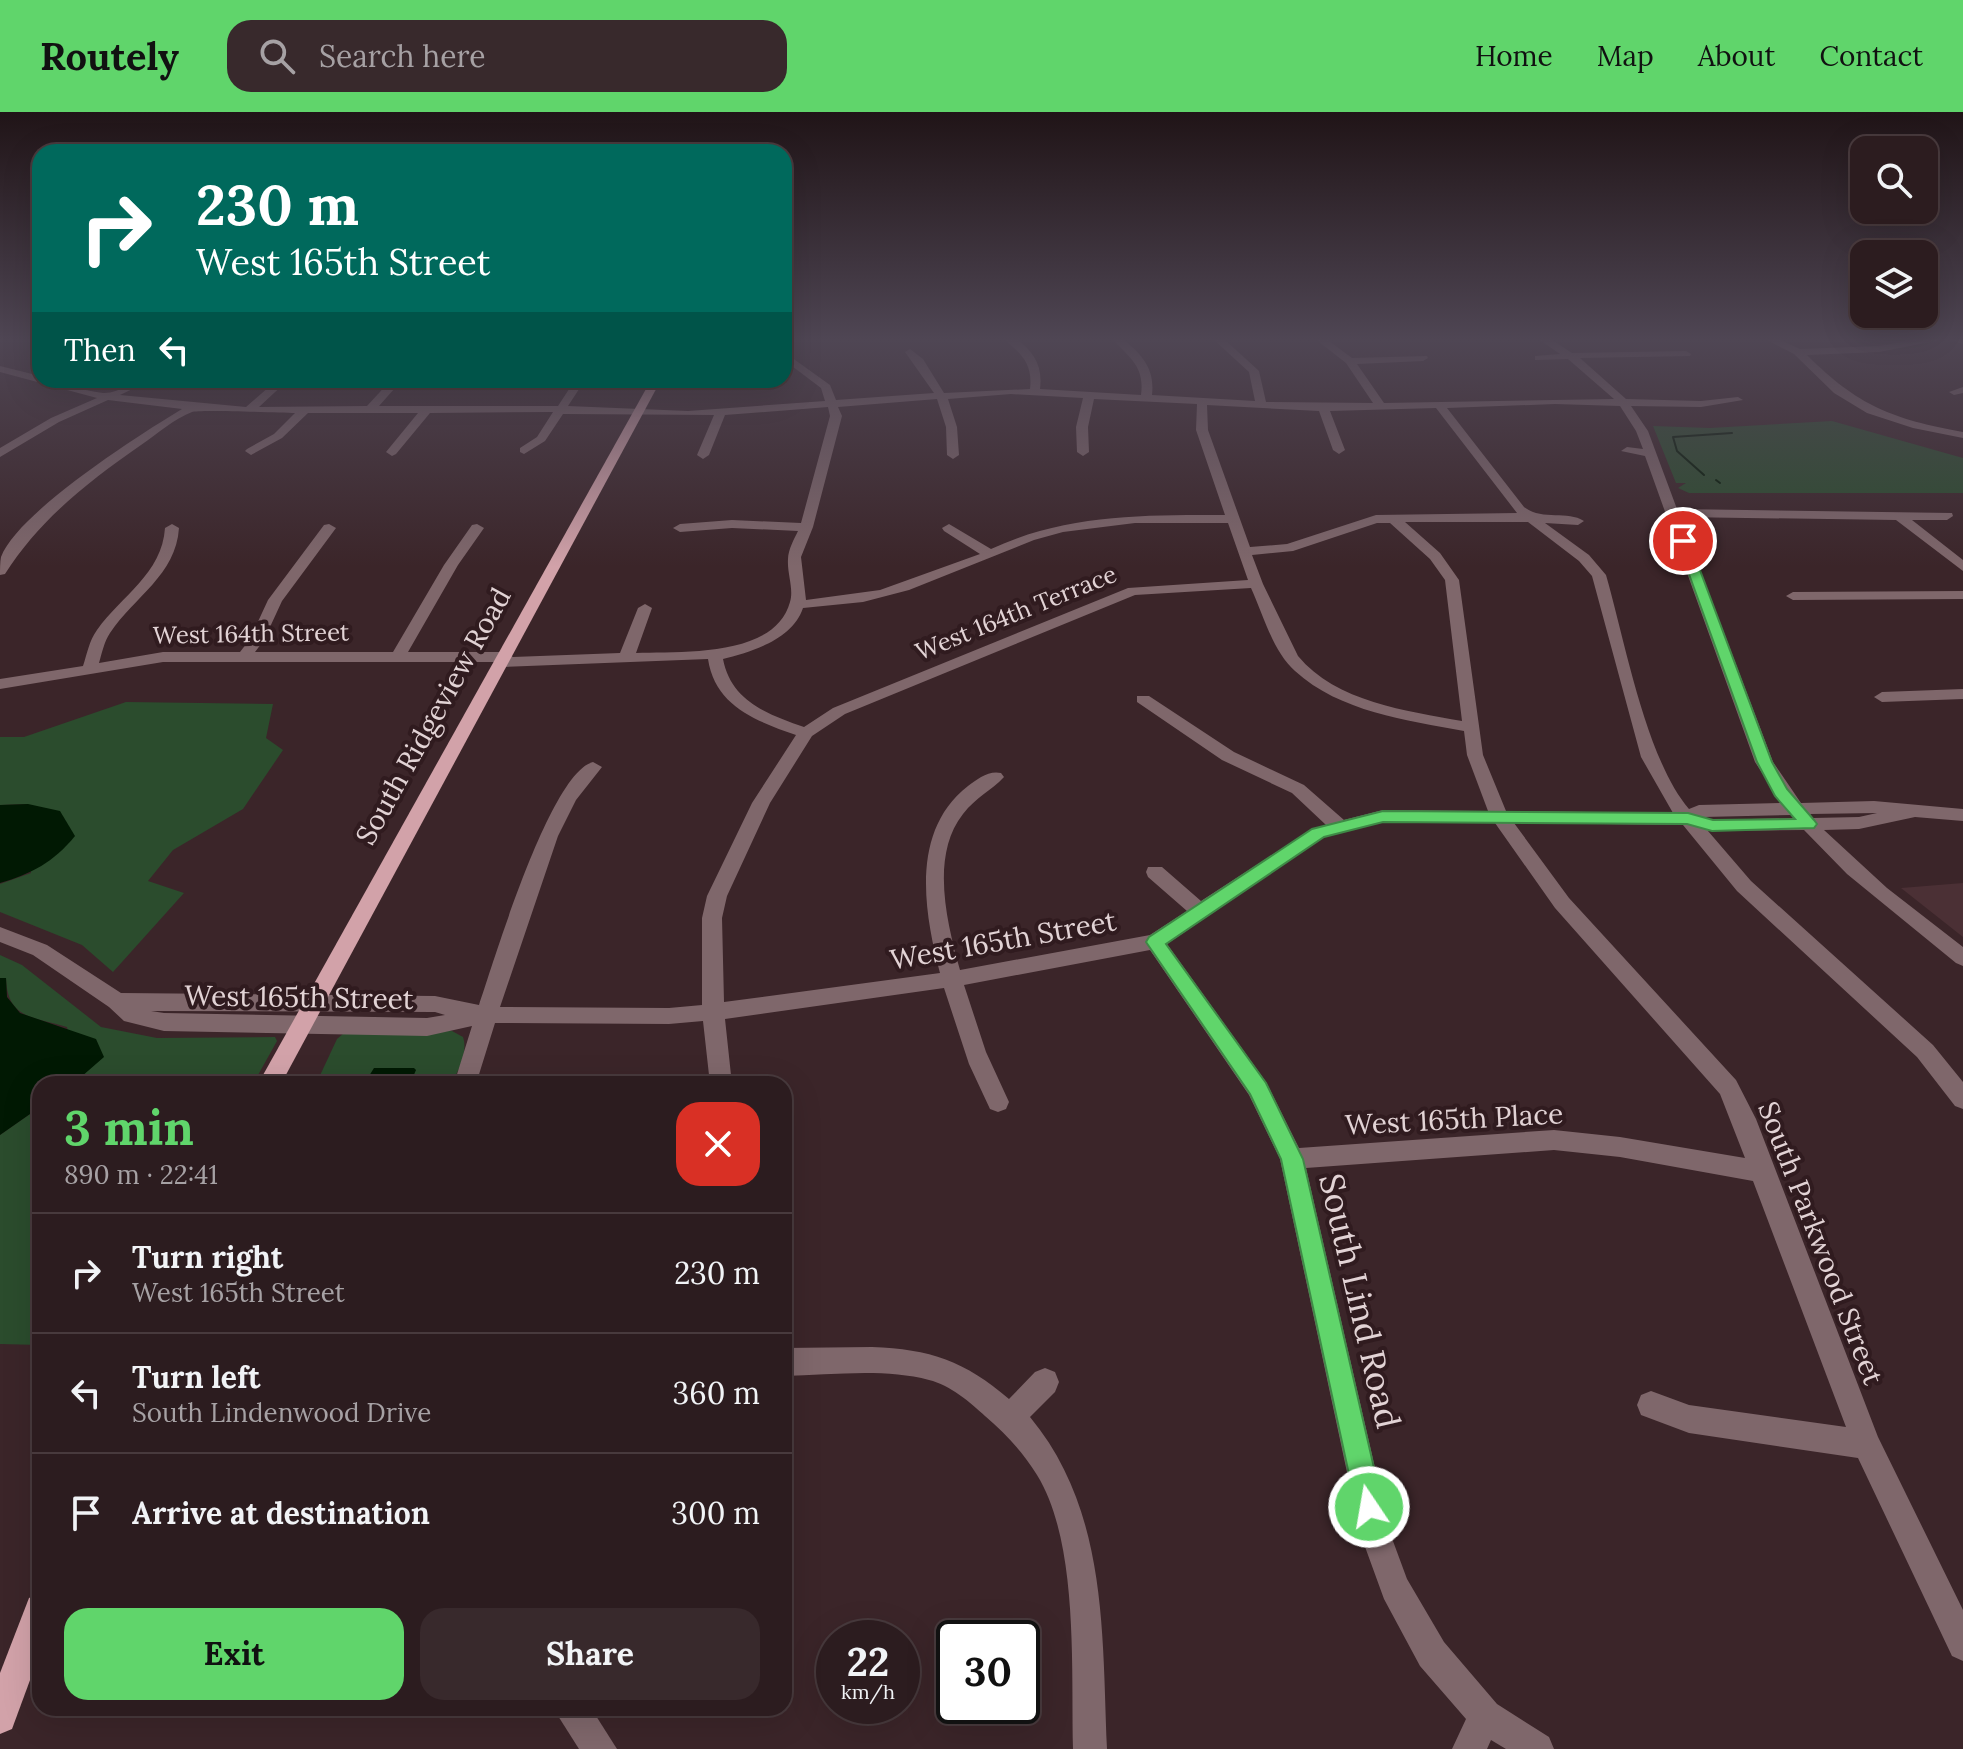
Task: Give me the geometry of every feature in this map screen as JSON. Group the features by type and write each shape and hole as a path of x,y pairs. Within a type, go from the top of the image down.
{"main road":[{"name":"South Ridgeview Road","path":"273,1076 637,414"},
{"path":"0,1717 32,1631"}],"street":[{"path":"0,453 67,414"},
{"path":"0,571 10,549 38,519 135,443 180,414"},
{"path":"251,451 278,436 300,414"},
{"path":"392,452 423,414"},
{"path":"524,450 541,439 558,414"},
{"path":"703,455 720,414"},
{"path":"834,414 835,422 806,527 794,557 799,604 828,604 864,598 924,580 1037,535 1086,523 1134,519 1234,519"},
{"path":"947,414 953,430 953,455"},
{"path":"1083,452 1085,414"},
{"path":"1202,414 1202,430 1256,584 1268,604 1284,647 1300,668 1352,699 1383,711 1470,727"},
{"path":"1325,414 1339,450"},
{"path":"1447,414 1530,519 1584,558 1599,575 1649,757 1674,803 1744,886 1915,1041 1963,1099"},
{"path":"1631,414 1642,431 1764,762 1781,792 1844,862 1963,958"},
{"path":"1885,414 1963,435"},
{"path":"1627,451 1650,453"},
{"path":"1673,513 1947,516"},
{"path":"1899,516 1963,567"},
{"path":"1245,551 1288,548 1359,523 1392,518 1578,521"},
{"name":"South Parkwood Street","path":"1392,518 1435,556 1452,580 1475,755 1499,816 1562,903 1728,1087 1744,1119 1867,1445 1963,1645"},
{"path":"680,528 732,524 806,527"},
{"path":"90,668 103,633 160,565 173,537 172,528"},
{"path":"244,657 257,640 275,600 329,528"},
{"path":"398,657 446,574 477,528"},
{"path":"949,528 990,554"},
{"name":"West 164th Terrace","path":"806,733 839,711 1133,591 1256,584"},
{"path":"1793,596 1963,595"},
{"name":"West 164th Street","path":"0,684 163,657 505,657 547,662 594,656 715,655 765,640 792,619 799,604"},
{"path":"627,656 645,608"},
{"path":"715,655 720,681 738,703 753,713 806,733 761,803 717,896 712,918 713,1012 720,1076"},
{"path":"1882,697 1963,694"},
{"path":"1143,699 1228,756 1298,789 1340,827"},
{"path":"467,1076 485,1015 543,850 576,783 593,767"},
{"path":"995,777 968,795 949,822 937,857 934,897 940,942 981,1072 998,1102"},
{"name":"West 165th Street","path":"1688,819 1699,811 1795,808 1874,807 1963,815"},
{"name":"West 165th Street","path":"0,934 40,950 117,1001 132,1015 164,1022 427,1027 485,1015 669,1016 952,979 1155,942 1318,833 1383,816 1688,819 1712,826 1859,823 1914,811"},
{"path":"1155,872 1201,912"},
{"name":"South Lind Road","path":"1155,942 1258,1089 1292,1159 1375,1533 1395,1588 1432,1654 1485,1716 1537,1749"},
{"name":"West 165th Street","path":"117,1001 435,1004 485,1015"},
{"name":"West 165th Place","path":"1292,1159 1554,1140 1620,1147 1762,1172"},
{"path":"792,1362 878,1361 927,1365 956,1377 1011,1417 1029,1435 1046,1460 1068,1506 1081,1576 1090,1749"},
{"path":"1011,1417 1045,1382"},
{"path":"1651,1405 1689,1419 1867,1445"},
{"path":"576,1716 600,1749"},
{"path":"1469,1749 1485,1716"}],"shaded area":[{"path":"28,804 60,811 75,836 41,866 0,883 0,805"},
{"path":"1963,883 1963,937 1901,888"},
{"path":"0,978 6,978 7,997 20,1013 96,1039 104,1057 82,1076 32,1076 32,1113 0,1135"},
{"path":"374,1068 416,1070 413,1076 369,1076"}],"green space":[{"path":"1832,421 1963,458 1963,493 1689,493 1678,488 1686,483 1676,483 1653,426 1710,428"},
{"path":"126,702 273,704 266,738 283,750 243,809 173,850 148,881 184,893 113,972 82,945 0,912 0,884 31,873 28,804 0,805 0,737 24,737"},
{"path":"0,955 22,965 101,1027 157,1038 275,1037 277,1041 257,1076 78,1076 67,1027 33,1018 17,1009 11,1002 6,978 0,978"},
{"path":"452,1031 463,1037 464,1049 454,1076 320,1076 337,1039 344,1033"},
{"path":"32,1113 32,1345 0,1344 0,1135"}],"waterway":[{"path":"1704,475 1677,451 1673,437 1732,433"},
{"path":"1716,480 1720,483"}],"route":[{"path":"1369,1507 1292,1159 1258,1089 1155,942 1318,833 1383,816 1688,819 1712,826 1808,824 1781,792 1764,762 1683,541"}]}
